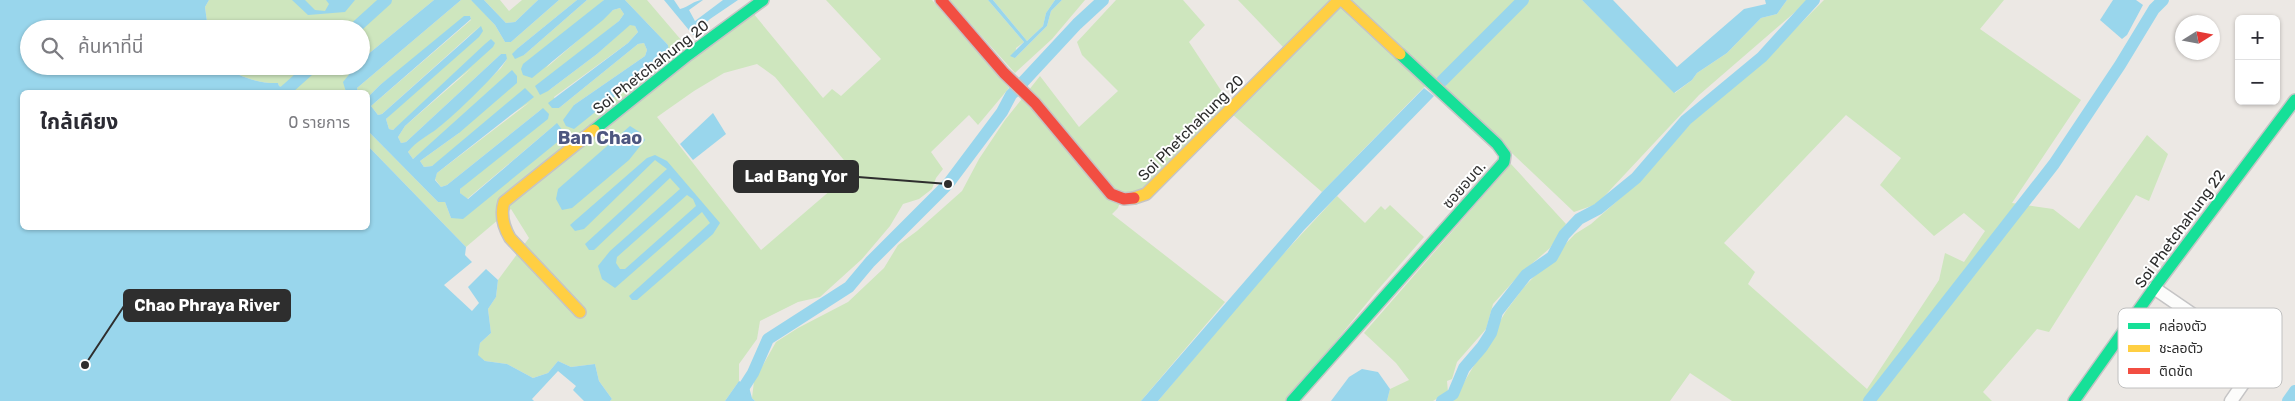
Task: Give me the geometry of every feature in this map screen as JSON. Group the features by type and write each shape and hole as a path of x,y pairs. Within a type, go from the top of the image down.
{"street":[{"name":"Soi Phetchahung 20","path":"580,312 510,238 505,230 502,218 501,210 504,202 688,55 763,0"},
{"name":"Soi Phetchahung 20","path":"940,0 1004,72 1035,103 1111,194 1120,199 1131,200 1146,194 1341,0"},
{"name":"ซอยอบต.","path":"1292,401 1493,176 1504,162 1505,155 1497,144 1341,0"},
{"name":"Soi Phetchahung 22","path":"2140,308 2295,100"},
{"path":"2154,288 2183,308"},
{"name":"Soi Phetchahung 22","path":"2074,401 2118,339"},
{"path":"2231,401 2240,388"}],"green space":[{"path":"209,0 434,0 370,53 370,20 207,20 205,7"},
{"path":"461,0 471,0 474,2 495,25 505,42 511,42 559,0 577,0 518,48 524,55 587,0 604,0 546,68 613,10 620,8 624,14 619,21 575,57 548,91 597,54 630,24 635,26 638,32 628,43 554,97 559,108 638,44 644,43 647,50 645,56 574,105 573,128 637,77 662,60 668,45 625,0 647,0 688,48 753,13 823,98 832,89 841,96 881,59 826,0 932,0 1009,88 978,125 969,115 931,152 943,169 936,178 932,189 919,199 903,204 890,226 862,259 820,297 798,302 760,321 757,339 739,364 739,381 725,401 610,401 612,399 599,381 595,364 571,367 558,361 548,373 533,378 507,364 485,361 477,355 480,343 491,333 488,309 496,297 498,280 529,238 511,209 466,247 370,148 370,133 438,202 445,202 451,218 557,123 467,199 460,193 460,189 543,108 447,185 441,187 435,179 437,173 530,102 432,166 424,167 420,161 459,133 440,136 413,159 408,152 413,145 439,127 501,68 507,59 501,54 406,142 401,143 398,137 405,126 473,67 393,130 389,129 386,119 480,26 382,114 378,115 371,106 471,20 470,16 380,85 370,95 370,90 358,90 357,88","holes":["757,64 775,77 853,171 761,250 657,117 724,73"]},
{"path":"484,0 500,0 509,11 522,0 538,0 515,22 506,23"},
{"path":"949,0 988,0 1024,42 1016,48 1015,58 1047,26 1051,11 1062,0 1085,0 1052,39 1015,73"},
{"path":"993,0 1055,0 1046,13 1043,26 1027,41"},
{"path":"1116,0 1183,0 1205,25 1189,42 1228,101 1143,193 1123,193 1118,208 1112,214 1225,302 1141,401 755,401 752,398 754,381 776,342 798,328 848,302 884,268 898,245 917,231 962,191 979,159 1005,120 1040,76 1079,127 1118,91 1082,55 1077,42"},
{"path":"1238,0 1582,0 1675,93 1692,80 1697,73 1727,53 1761,18 1777,14 1787,0 1809,0 1699,95 1597,204 1574,212 1433,78 1322,192 1232,114 1283,47"},
{"path":"1824,0 2004,0 1980,29 2081,100 2012,203 2053,209 2079,229 2147,135 2168,154 2149,201 2136,195 2049,332 2037,329 1983,392 1992,401 1732,401 1690,373 1670,401 1453,401 1506,311 1524,287 1575,234 1591,224 1641,180 1698,115 1761,63","holes":["1846,115 1901,158 1880,185 1934,236 1964,213 1985,231 1964,262 1945,253 1939,280 1867,389 1748,284 1755,272 1724,243"]},
{"path":"241,75 349,75 344,82 346,90 289,90 279,86 278,83 257,81"},
{"path":"1511,164 1566,224 1550,248 1520,274 1493,304 1486,329 1457,362 1452,379 1447,381 1448,392 1433,401 1387,401 1390,389 1409,380 1396,363 1364,333"},
{"path":"1337,196 1365,223 1381,206 1385,210 1390,205 1424,237 1375,293 1287,401 1158,401 1261,278"}],"water":[{"path":"0,0 209,0 205,7 207,20 20,20 20,75 241,75 257,81 278,83 279,86 289,90 20,90 20,230 370,230 370,148 466,247 465,255 472,262 444,285 472,311 479,303 468,287 486,269 498,280 496,297 488,309 491,333 480,343 478,355 485,361 507,364 533,378 548,373 558,361 571,367 595,364 599,381 612,399 610,401 584,401 573,390 576,386 558,371 532,399 534,401 0,401"},
{"path":"292,0 305,0 315,10 325,11 329,4 326,0 355,0 345,12 308,15"},
{"path":"434,0 461,0 357,88 358,90 345,90 343,82 349,75 370,75 370,53"},
{"path":"471,0 484,0 506,23 515,22 538,0 559,0 511,42 505,42 495,25"},
{"path":"577,0 587,0 524,55 515,59 512,54 518,48"},
{"path":"604,0 625,0 668,45 669,53 574,129 566,126 563,120 574,105 645,56 647,50 644,43 638,44 559,108 552,108 548,103 628,43 638,32 635,26 630,25 597,54 548,91 540,95 535,86 619,21 624,14 620,8 613,10 532,78 523,75 521,69 523,64"},
{"path":"664,0 674,0 680,9 703,0 689,10 695,21 723,0 738,0 710,19 693,35"},
{"path":"988,0 993,0 1027,41 1043,26 1046,13 1055,0 1062,0 1051,11 1047,26 1015,58 1010,56 1024,42"},
{"path":"1582,0 1613,0 1677,67 1744,9 1766,4 1765,0 1787,0 1777,14 1761,18 1727,53 1697,73 1692,80 1674,93"},
{"path":"2113,0 2136,0 2143,5 2127,35 2122,39 2100,20"},
{"path":"464,16 470,16 471,19 371,106 378,115 382,114 481,26 483,31 479,37 386,119 389,129 393,130 485,44 491,39 495,43 493,47 405,126 398,137 401,143 406,142 501,54 506,54 507,59 474,95 446,122 411,148 408,152 413,159 512,70 517,76 517,83 459,133 420,161 424,167 432,166 525,88 534,97 437,173 435,180 441,187 447,185 543,108 549,114 548,119 460,189 460,193 468,199 557,123 566,135 463,219 451,218 445,202 438,202 370,133 370,95"},
{"path":"1424,88 1434,96 1304,230 1158,401 1141,401 1322,192"},
{"path":"713,113 726,134 693,160 680,144"},
{"path":"630,126 641,133 645,140 629,160 572,208 562,210 556,199 558,189"},
{"path":"655,155 667,161 720,223 713,234 637,300 632,300 629,296 710,223 702,212 615,288 602,279 598,266 610,251 680,189 670,178 594,250 589,250 585,244 667,169 655,160 584,229 575,231 570,225 647,158","holes":["687,195 693,199 696,206 625,269 620,269 616,263 617,257"]},
{"path":"1362,369 1378,372 1390,389 1387,401 1331,401 1349,377"},
{"path":"739,381 749,387 752,398 755,401 725,401"}],"waterway":[{"path":"364,20 386,0"},
{"path":"735,401 753,373 768,339 849,287 870,262 948,184 1002,112 1011,95 1077,24 1103,0"},
{"path":"1442,81 1523,0"},
{"path":"1442,401 1453,394 1464,368 1491,333 1497,312 1526,275 1552,257 1564,235 1579,219 1598,209 1636,178 1686,120 1762,57 1814,0"},
{"path":"1869,401 2054,164 2120,65 2154,9 2163,0"},
{"path":"286,90 303,75"},
{"path":"2288,401 2295,391"}],"traffic: fast":[{"path":"594,130 688,55 763,0"},
{"path":"1292,401 1504,162 1505,155 1497,144 1400,54"},
{"path":"2140,308 2295,100"},
{"path":"2074,401 2118,339"}],"traffic: slow":[{"path":"1134,198 1146,194 1339,0"},
{"path":"1342,0 1400,54"},
{"path":"580,312 510,238 504,225 502,211 504,202 594,130"}],"traffic: jam":[{"path":"941,0 1004,73 1035,103 1111,194 1124,199 1134,198"}],"place":[{"name":"Lad Bang Yor","path":"948,184"},
{"name":"Chao Phraya River","path":"85,365"}],"district":[{"name":"Ban Chao","path":"600,138"}]}
